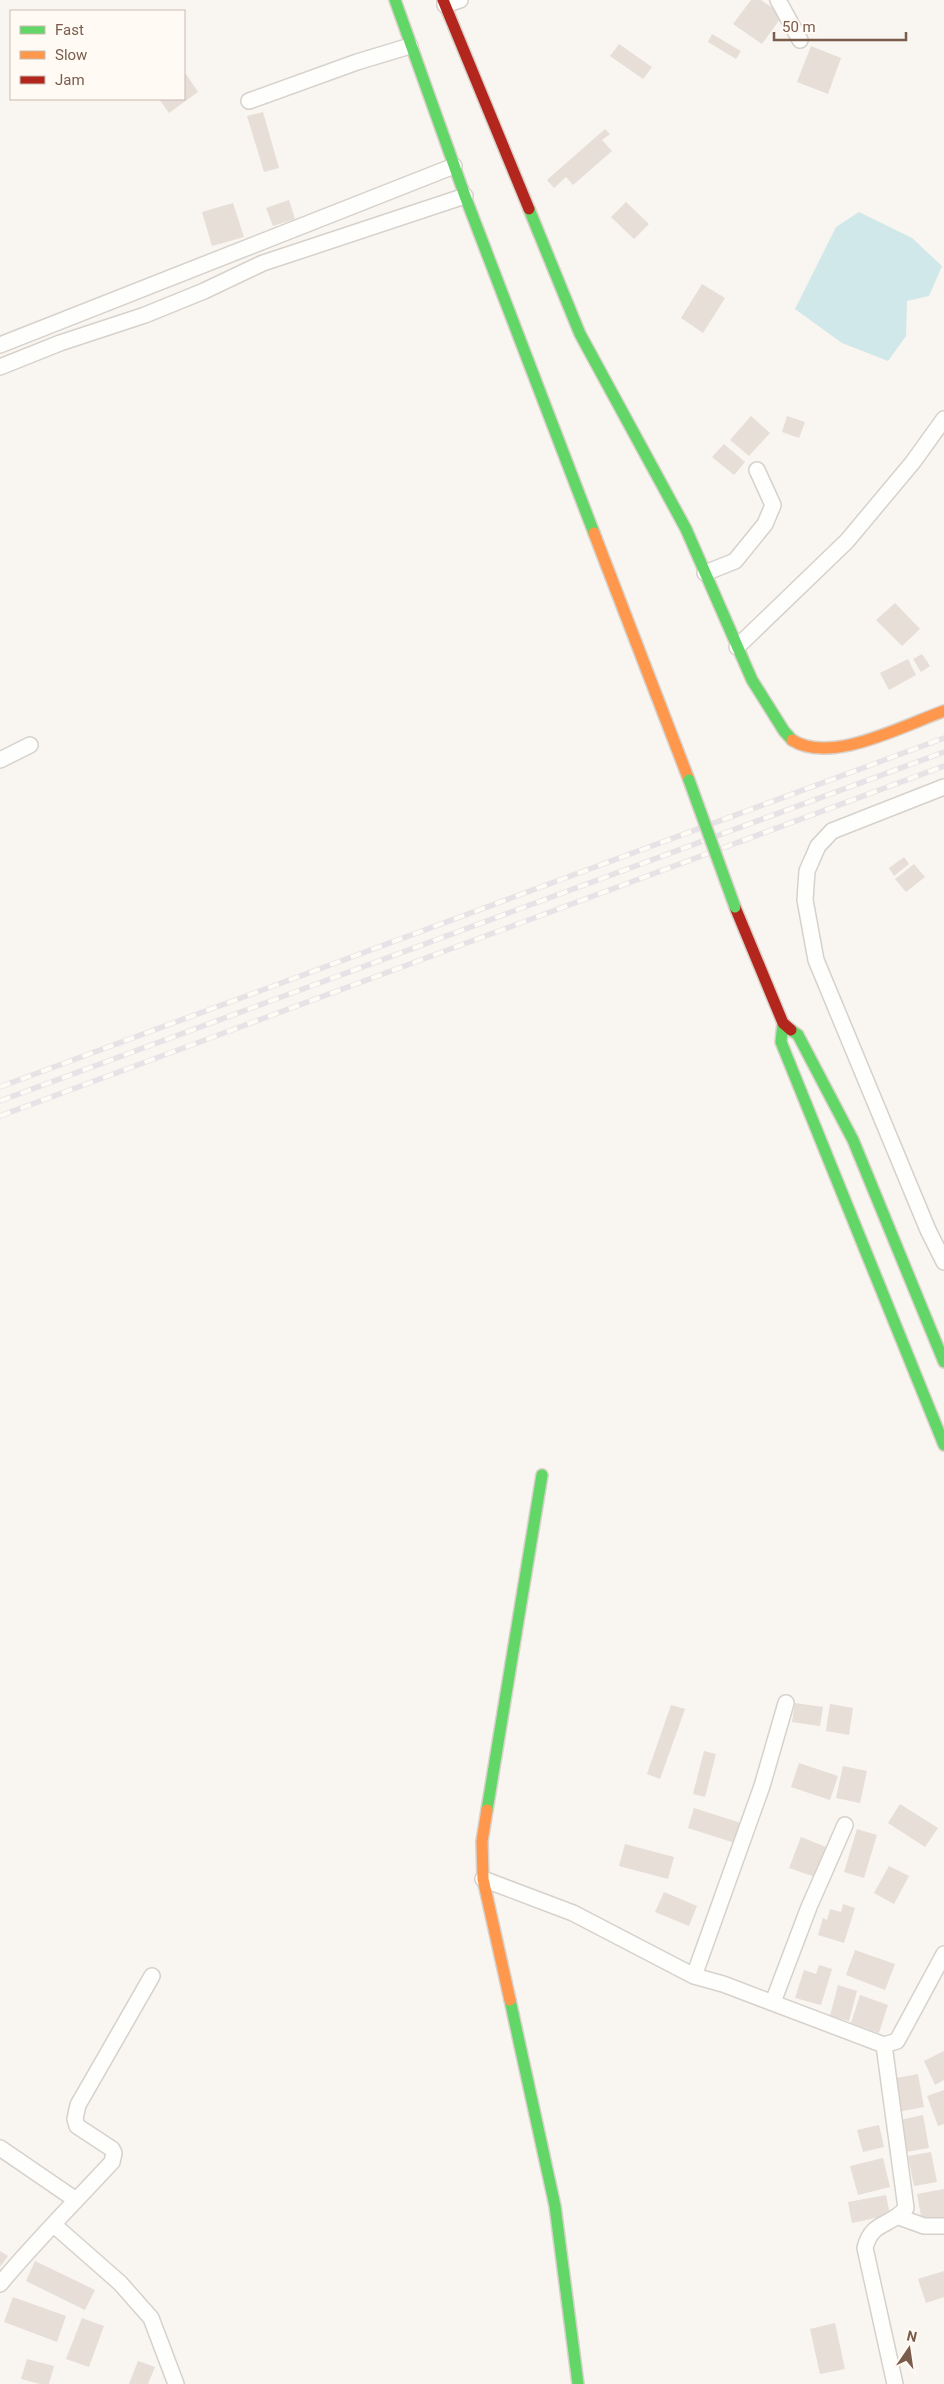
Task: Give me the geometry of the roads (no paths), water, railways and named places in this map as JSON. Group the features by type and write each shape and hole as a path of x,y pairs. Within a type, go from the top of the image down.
{"main road":[{"path":"395,0 465,196 689,780 735,907 784,1023 798,1035 853,1140 944,1362"},
{"path":"450,2 580,334 686,529 752,680 760,689 771,711 790,739 800,746 814,749 867,739 895,731 944,711"},
{"path":"784,1023 781,1042 944,1445"},
{"path":"920,1300 944,1328"},
{"path":"542,1476 482,1841 483,1879 555,2206 578,2384"}],"street":[{"path":"778,0 800,40"},
{"path":"250,101 356,62 410,46"},
{"path":"0,345 454,166"},
{"path":"0,367 60,344 146,315 204,291 263,262 465,196"},
{"path":"737,647 847,541 913,462 944,419"},
{"path":"705,573 735,561 765,524 774,504 757,470"},
{"path":"0,760 30,745"},
{"path":"944,787 832,831 818,846 807,871 806,900 816,960 928,1230 944,1262"},
{"path":"694,1976 762,1786 786,1703"},
{"path":"773,2002 809,1907 845,1825"},
{"path":"483,1879 573,1912 694,1976 773,2002 884,2045 896,2041 944,1954"},
{"path":"0,2284 27,2251 54,2225 112,2162 114,2153 112,2149 77,2126 75,2119 78,2105 152,1976"},
{"path":"884,2045 906,2208 899,2217 880,2225 869,2236 866,2248 895,2384"},
{"path":"0,2148 76,2200"},
{"path":"899,2217 924,2226 944,2226"},
{"path":"54,2225 120,2283 151,2318 176,2384"}],"water":[{"path":"859,212 912,238 942,266 929,296 907,301 906,336 888,361 842,343 795,309 836,227"}],"railway":[{"path":"0,1087 944,738"},
{"path":"0,1101 944,752"},
{"path":"0,1116 944,766"}]}
